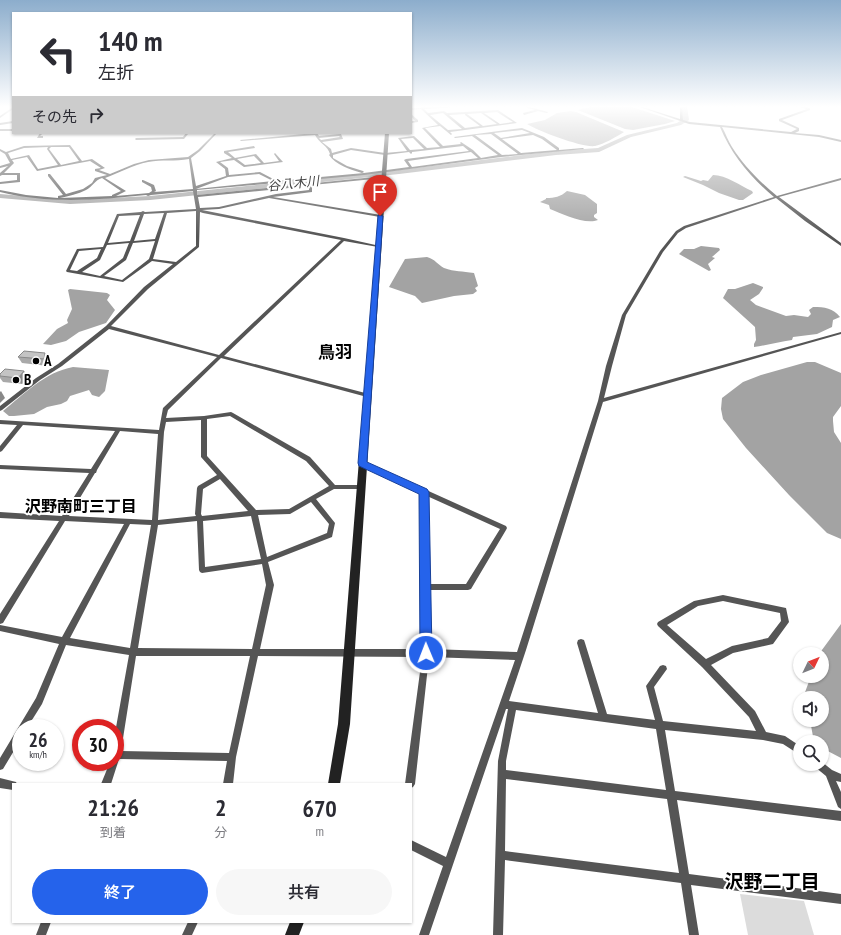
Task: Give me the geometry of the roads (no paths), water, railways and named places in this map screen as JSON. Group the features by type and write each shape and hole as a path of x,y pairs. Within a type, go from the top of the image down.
{"street":[{"path":"0,150 6,153 11,161"},
{"path":"0,156 15,150"},
{"path":"25,150 36,170 91,160 103,168 96,170 112,175"},
{"path":"48,150 60,166"},
{"path":"72,150 81,162"},
{"path":"54,198 83,191 93,184 96,179 112,175 130,166 149,161 190,158 200,150"},
{"path":"239,150 225,152 244,166 281,162 275,154"},
{"path":"330,150 332,158 364,174 367,178"},
{"path":"330,155 349,150"},
{"path":"355,150 385,154 421,150"},
{"path":"334,783 344,724 385,150"},
{"path":"493,150 501,156"},
{"path":"514,150 520,154"},
{"path":"0,191 27,196 54,198 105,198 148,195 194,189 364,174 501,156 567,150"},
{"path":"733,150 743,164 776,197 841,245"},
{"path":"410,151 416,159"},
{"path":"410,168 406,160 472,151 481,159"},
{"path":"228,176 226,169 218,162 254,155 264,164"},
{"path":"0,167 11,161 28,156"},
{"path":"0,409 38,379 60,365 108,327 146,288 198,246 198,209 190,158"},
{"path":"1,174 11,161"},
{"path":"194,189 228,176 260,173 276,182"},
{"path":"0,183 19,181 19,174 1,174"},
{"path":"49,175 65,195"},
{"path":"196,196 384,177"},
{"path":"103,178 124,191 105,198"},
{"path":"424,935 508,704 520,656 601,401 609,366 624,315 661,252 677,232 697,222 776,197 841,179"},
{"path":"143,181 153,186 154,191 148,195"},
{"path":"78,273 99,259 118,215 143,212 219,208 285,193 297,194 312,191 310,184"},
{"path":"283,187 285,193"},
{"path":"269,197 380,216"},
{"path":"198,209 203,212 378,246"},
{"path":"157,240 78,250 68,271 123,281 151,260 166,211"},
{"path":"101,277 125,259 143,212"},
{"path":"122,719 155,524 161,432 165,409 219,356 344,239"},
{"path":"151,260 177,263"},
{"path":"108,327 367,395"},
{"path":"601,401 841,333"},
{"path":"163,420 204,418 231,414 308,458 333,487"},
{"path":"204,418 204,457 254,513 270,585 232,757 228,783"},
{"path":"0,422 161,432"},
{"path":"0,450 21,424"},
{"path":"0,621 119,430"},
{"path":"362,463 504,528 468,587 426,587"},
{"path":"0,467 94,471"},
{"path":"221,476 200,488 198,514 200,519 202,570 264,561 330,535 332,523 312,499"},
{"path":"0,515 155,524 254,513 290,511 333,487 360,487"},
{"path":"410,783 426,653 424,492"},
{"path":"28,719 39,700 64,641 128,522"},
{"path":"706,664 732,650 770,641 785,622 782,610 723,598 697,602 661,624 706,664 752,714 763,736"},
{"path":"0,628 64,641 134,652 348,652 520,656"},
{"path":"581,643 604,717"},
{"path":"664,669 650,686 660,725 694,935"},
{"path":"508,704 660,725 763,736 785,740 793,746"},
{"path":"498,935 502,761 508,704"},
{"path":"0,766 12,746"},
{"path":"124,758 232,757"},
{"path":"106,783 110,771"},
{"path":"829,772 841,778"},
{"path":"829,772 841,804"},
{"path":"502,774 841,816"},
{"path":"0,783 12,785"},
{"path":"412,846 449,864"},
{"path":"500,855 841,899"},
{"path":"41,935 46,923"},
{"path":"187,935 193,923"},
{"path":"292,935 297,923"}],"waterway":[{"name":"谷八木川","path":"0,196 70,202 150,198 399,172 556,153 600,150"}],"place":[{"name":"A","path":"36,361"},
{"name":"B","path":"16,380"}],"district":[{"name":"鳥羽","path":"335,352"},
{"name":"沢野南町三丁目","path":"81,506"},
{"name":"沢野二丁目","path":"772,881"}]}
